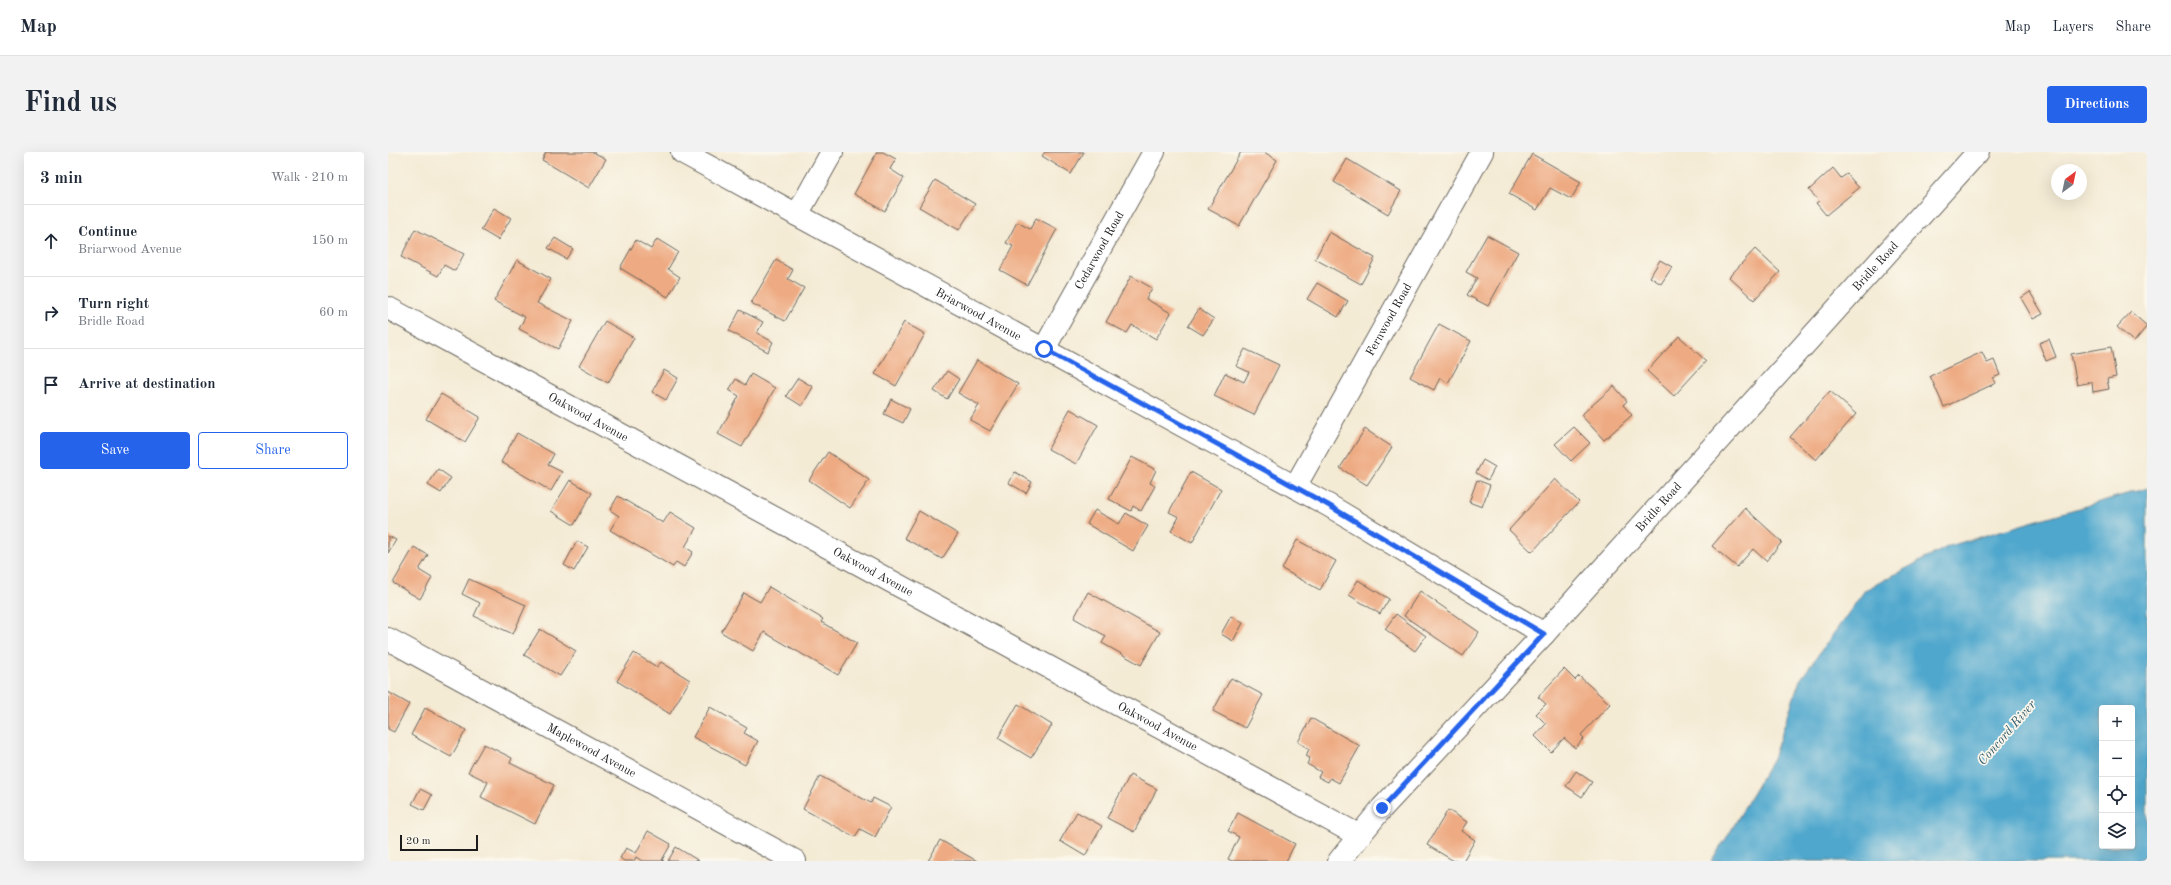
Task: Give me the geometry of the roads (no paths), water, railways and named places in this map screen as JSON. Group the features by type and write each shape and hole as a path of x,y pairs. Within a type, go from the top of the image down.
{"street":[{"name":"Briarwood Avenue","path":"682,152 1295,487 1544,634"},
{"path":"797,215 832,152"},
{"name":"Cedarwood Road","path":"1044,349 1154,152"},
{"name":"Fernwood Road","path":"1295,487 1482,152"},
{"name":"Bridle Road","path":"1339,861 1358,835 1544,634 1978,152"},
{"name":"Oakwood Avenue","path":"388,308 1358,835"},
{"name":"Maplewood Avenue","path":"388,639 795,861"}],"water":[{"name":"Concord River","path":"2147,488 2147,853 2136,861 1711,861 1729,834 1773,758 1800,680 1865,590 1949,546"}]}
